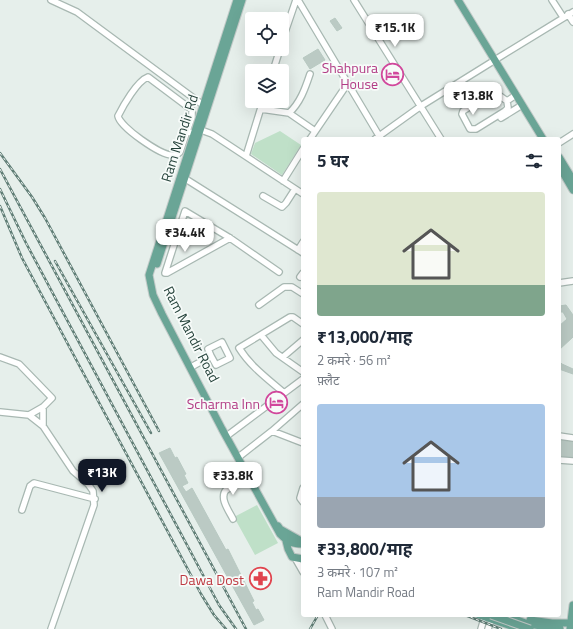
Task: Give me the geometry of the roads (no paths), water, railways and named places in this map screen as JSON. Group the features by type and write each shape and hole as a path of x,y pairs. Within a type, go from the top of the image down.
{"main road":[{"name":"Ram Mandir Rd","path":"150,285 149,275 183,178 191,133 206,107 236,0"},
{"path":"183,178 201,130 206,107 242,0"},
{"path":"458,0 547,137"},
{"path":"463,0 516,95 542,137"},
{"path":"561,160 572,177"},
{"path":"561,169 573,190"},
{"name":"Ram Mandir Road","path":"171,215 153,276 153,286 228,434 280,529 301,542"},
{"name":"Ram Mandir Road","path":"150,285 153,295 248,478 280,534 286,541 290,553 300,559"},
{"path":"286,541 294,544 301,543"},
{"path":"522,617 529,620 571,625 573,605"},
{"path":"490,617 520,629"},
{"path":"490,617 530,629"},
{"path":"509,617 528,624 560,629"}],"street":[{"path":"51,0 77,12 206,107"},
{"path":"289,22 297,0"},
{"path":"297,0 348,83 377,137"},
{"path":"354,0 439,137"},
{"path":"552,0 568,14 573,22"},
{"path":"379,137 421,106 568,14"},
{"path":"289,113 305,90 310,74"},
{"path":"148,77 192,110 191,133 180,152 173,156 148,144 125,127 118,116 144,78 148,77"},
{"path":"311,137 348,83"},
{"path":"490,94 492,98 500,96 507,101 508,108 505,111 476,129 470,129 462,114 463,111 490,94"},
{"path":"507,101 516,95"},
{"path":"487,127 522,105"},
{"path":"246,156 261,109 289,113 315,131"},
{"path":"201,130 212,134 301,193"},
{"path":"561,142 573,134"},
{"path":"283,180 301,152"},
{"path":"183,178 300,251"},
{"path":"263,196 282,206 286,203 295,189"},
{"path":"230,238 165,274 184,211 230,238 279,272"},
{"path":"171,215 182,219"},
{"path":"561,283 573,281"},
{"path":"259,305 284,287 292,287 301,293"},
{"path":"284,394 246,359 239,348 290,317 293,317 301,323"},
{"path":"261,335 268,345 301,370"},
{"path":"283,357 301,342"},
{"path":"193,366 211,356"},
{"path":"0,357 20,364 52,398 43,407 29,415"},
{"path":"228,434 301,381"},
{"path":"240,456 301,406"},
{"path":"43,407 43,426"},
{"path":"0,412 29,415 43,426 73,471 88,484 93,491 95,499 51,629"},
{"path":"272,431 301,442"},
{"path":"561,436 573,438"},
{"path":"561,460 573,462"},
{"path":"233,519 223,499 223,494 226,490 248,478"},
{"path":"22,510 30,486 34,483 95,499"},
{"path":"326,617 332,629"},
{"path":"481,629 487,617"},
{"path":"487,617 488,629"}],"railway":[{"path":"0,153 32,197 45,218 159,431"},
{"path":"0,169 246,629"},
{"path":"0,189 26,243 219,605 236,629"},
{"path":"0,206 22,258 201,594 214,615 226,629"},
{"path":"55,261 151,433"},
{"path":"310,629 317,617"},
{"path":"470,617 501,629"}],"place":[{"name":"Shahpura House","path":"393,75"},
{"name":"Scharma Inn","path":"276,403"},
{"name":"Dawa Dost","path":"260,579"}]}
